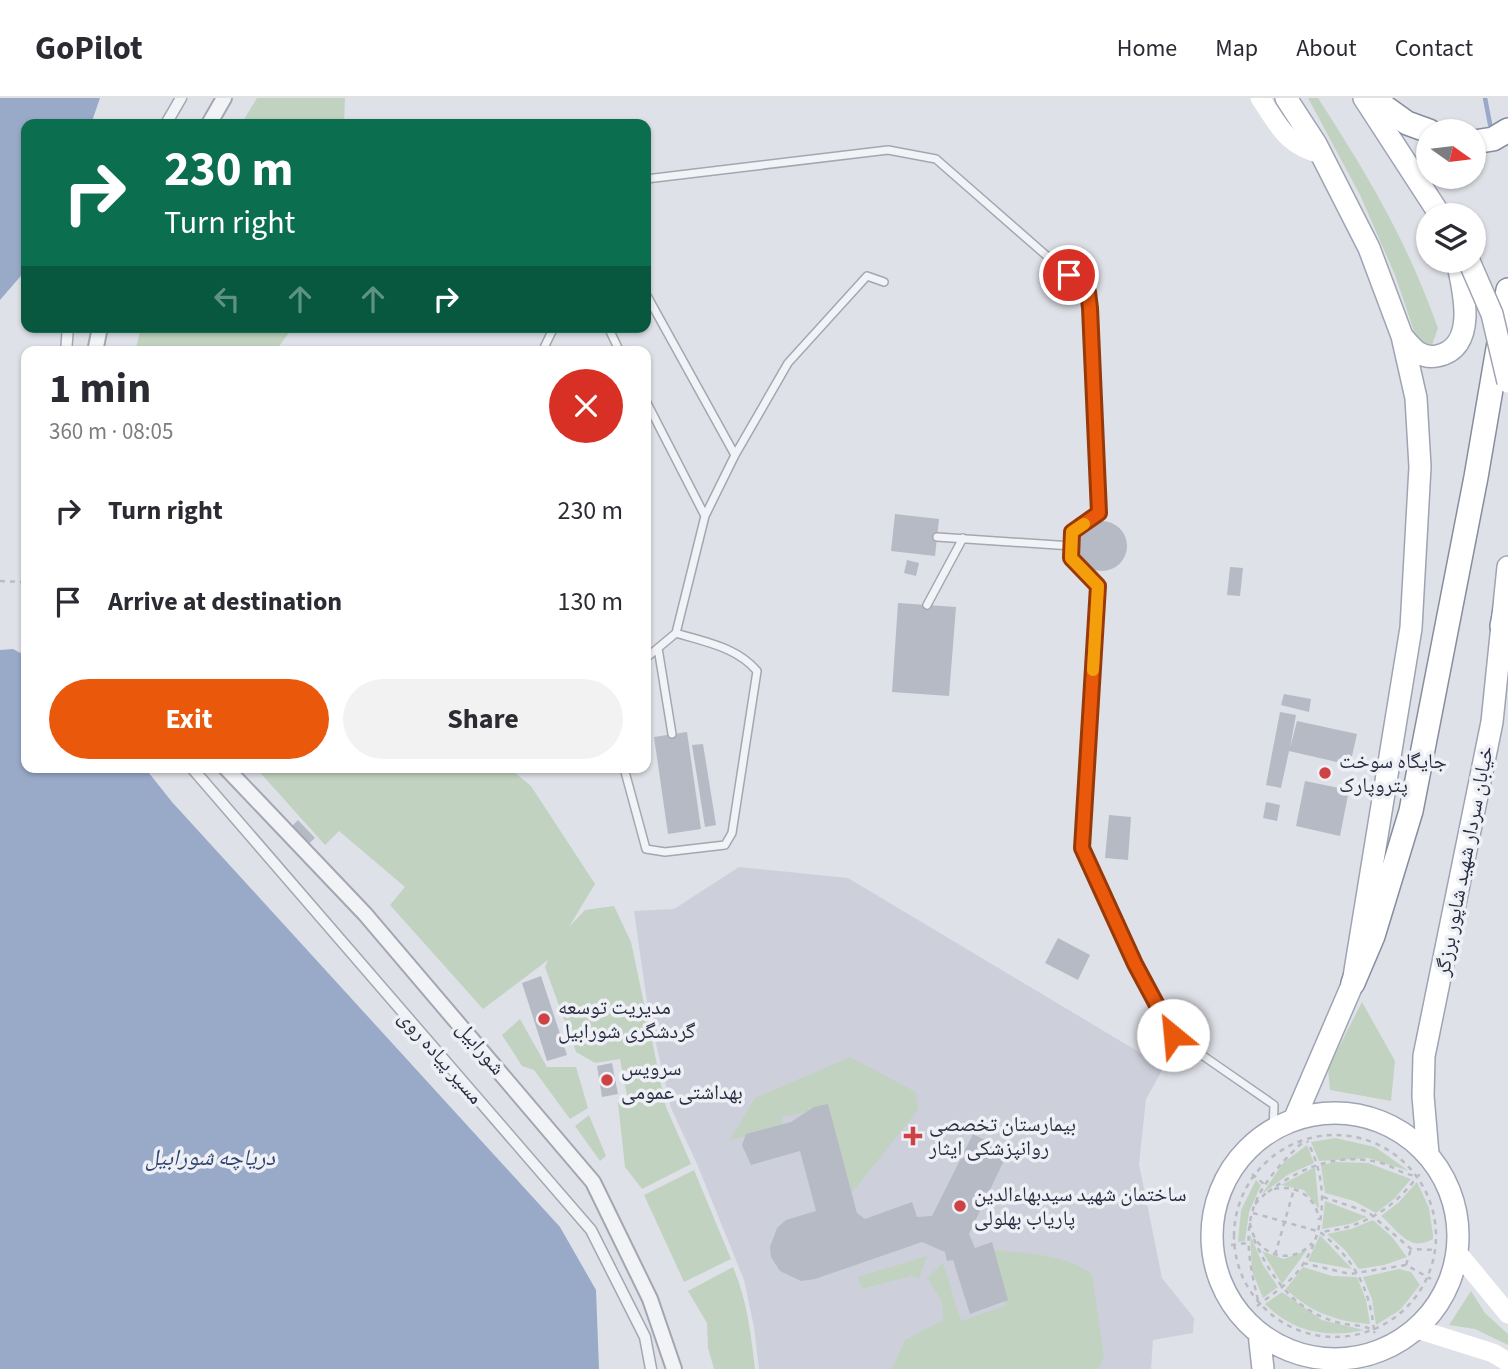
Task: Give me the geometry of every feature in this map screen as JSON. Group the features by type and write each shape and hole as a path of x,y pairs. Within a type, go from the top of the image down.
{"highway":[{"path":"1372,98 1407,123 1416,126"},
{"path":"1486,140 1508,130"},
{"path":"1353,983 1373,936 1411,811 1476,477 1508,290"},
{"path":"1502,626 1508,596"}],"main road":[{"path":"1260,98 1288,140 1304,149 1321,153"},
{"path":"1286,98 1321,153 1369,248 1402,336 1419,427 1418,550 1404,669 1353,983 1302,1132"},
{"path":"1364,98 1432,203"},
{"path":"1402,336 1415,352 1426,356 1437,356 1457,344 1462,334 1465,307 1459,273"},
{"path":"1474,273 1492,314 1508,382"},
{"name":"خیابان سردار شهید شاپور برزگر","path":"1428,1154 1423,1096 1424,1056 1492,722 1508,566"},
{"path":"1334,1113 1369,1117 1401,1132 1428,1154 1443,1176 1453,1200 1457,1217 1444,1251 1444,1294 1417,1329 1367,1362 1319,1359 1285,1349 1259,1333 1243,1318 1224,1289 1214,1255 1213,1229 1217,1203 1231,1170 1254,1144 1273,1130 1302,1132 1334,1113"},
{"path":"1444,1251 1508,1314"},
{"path":"1417,1329 1493,1353 1508,1362"},
{"path":"1259,1333 1264,1369"}],"street":[{"path":"169,119 181,98"},
{"path":"212,119 224,98"},
{"name":"مسیر پیاده روی","path":"196,773 592,1230 645,1337 651,1369"},
{"name":"شورابیل","path":"231,773 365,914 593,1182 650,1299 674,1369"}],"lane":[{"path":"651,178 888,150 936,159 1088,292 1099,513 1072,532 1071,558 1098,586 1082,848 1135,964 1173,1035 1274,1105 1273,1130"},
{"path":"651,654 676,633 705,516 735,455 788,363 867,276 884,282"},
{"path":"651,303 735,455"},
{"path":"651,411 705,516"},
{"path":"937,537 1072,546"},
{"path":"927,606 963,538"},
{"path":"625,773 646,849 676,852 725,845 732,832 757,671 747,659 676,633"},
{"path":"658,648 672,734"}],"path":[{"path":"0,581 21,583"},
{"path":"1302,1132 1317,1164 1322,1196 1319,1224"},
{"path":"1258,1305 1250,1272 1247,1243 1252,1212 1264,1184 1302,1132"},
{"path":"1302,1132 1363,1139 1389,1150 1418,1176 1432,1207 1444,1251 1429,1278 1402,1312 1374,1331 1336,1338 1308,1334 1281,1322 1258,1305 1244,1279 1233,1245 1238,1209 1253,1175 1302,1132"},
{"path":"1254,1206 1290,1176 1317,1164 1336,1160 1368,1161 1418,1176"},
{"path":"1253,1175 1264,1184"},
{"path":"1319,1232 1348,1227 1374,1216 1395,1202 1418,1176"},
{"path":"1258,1305 1282,1288 1303,1263 1319,1232 1318,1213 1310,1198 1294,1189 1268,1192"},
{"path":"1275,1255 1294,1189"},
{"path":"1322,1196 1348,1203 1374,1216 1411,1249 1444,1251"},
{"path":"1252,1212 1319,1232 1341,1250 1358,1273 1370,1302 1374,1331"},
{"path":"1250,1220 1254,1239 1270,1273 1296,1301 1323,1318 1374,1331"},
{"path":"1254,1239 1275,1255 1301,1252 1315,1238"},
{"path":"1233,1245 1247,1243"},
{"path":"1406,1265 1411,1249"},
{"path":"1303,1263 1323,1270 1358,1273 1406,1265 1429,1278"}],"shaded area":[{"name":"بیمارستان تخصصی روانپزشکی ایثار","path":"739,867 848,878 1164,1067 1146,1099 1139,1164 1162,1278 1194,1318 1193,1333 1153,1340 1151,1369 759,1369 744,1280 671,1108 648,1009 634,911 674,909"}],"green space":[{"path":"257,98 345,98 344,119 244,119"},
{"path":"1308,98 1318,98 1370,182 1399,237 1438,328 1432,345 1424,347 1418,343 1395,275 1360,195"},
{"path":"140,333 289,333 279,346 136,346"},
{"path":"260,773 515,773 531,786 595,884 569,927 585,910 614,906 631,942 666,1107 691,1164 642,1189 625,1167 618,1103 628,1101 620,1059 595,1063 576,1052 545,967 548,960 483,1009 390,905 405,887 339,831 325,845"},
{"path":"1362,1002 1395,1061 1391,1101 1330,1090 1328,1068"},
{"path":"520,1019 547,1067 576,1067 588,1108 570,1119 534,1070 522,1066 502,1035"},
{"path":"850,1057 916,1092 918,1110 850,1195 821,1109 781,1117 784,1127 730,1140 755,1098"},
{"path":"589,1115 606,1156 600,1161 575,1126"},
{"path":"1335,1138 1375,1147 1409,1171 1368,1158 1319,1161 1311,1142"},
{"path":"1307,1145 1314,1163 1289,1174 1262,1194 1283,1163"},
{"path":"1336,1162 1368,1163 1411,1179 1395,1198 1376,1213 1354,1201 1325,1193 1321,1165"},
{"path":"1315,1167 1319,1209 1304,1190 1281,1185"},
{"path":"694,1170 731,1259 684,1282 644,1195"},
{"path":"1256,1180 1261,1185 1249,1212 1245,1241 1238,1242 1241,1210"},
{"path":"1417,1182 1429,1208 1433,1235 1433,1239 1425,1243 1410,1242 1381,1216 1399,1202"},
{"path":"1325,1201 1367,1217 1350,1224 1322,1229"},
{"path":"1373,1220 1392,1237 1407,1257 1384,1265 1359,1269 1345,1250 1327,1234 1351,1229"},
{"path":"1250,1234 1263,1265 1278,1287 1263,1298 1252,1271"},
{"path":"1320,1235 1352,1269 1308,1261"},
{"path":"993,1250 1058,1258 1092,1274 1104,1357 1098,1369 892,1369 905,1340 943,1320 942,1302 927,1278 943,1263 961,1321 1005,1306"},
{"path":"1307,1250 1282,1284 1262,1251 1284,1259"},
{"path":"927,1256 919,1279 911,1276 862,1289 858,1277"},
{"path":"733,1267 745,1305 755,1369 714,1369 708,1348 707,1323 688,1291"},
{"path":"1303,1267 1332,1276 1357,1277 1366,1300 1370,1324 1346,1321 1325,1314 1295,1297 1286,1289"},
{"path":"1399,1269 1411,1272 1420,1285 1400,1310 1376,1325 1372,1299 1363,1277"},
{"path":"1471,1291 1485,1313 1508,1334 1508,1345 1475,1329 1449,1325"},
{"path":"1282,1292 1322,1320 1364,1330 1323,1333 1287,1321 1265,1304"}],"water":[{"path":"0,98 100,98 93,119 21,119 21,276 0,300"},
{"name":"دریاچه شورابیل","path":"13,649 21,653 21,773 149,773 172,802 560,1227 596,1290 599,1369 0,1369 0,650"}],"building":[{"path":"895,514 939,519 935,556 891,551"},
{"path":"1102,521 1120,528 1127,546 1120,564 1102,571 1084,564 1077,546 1084,528"},
{"path":"907,560 919,563 916,576 904,573"},
{"path":"1230,567 1243,568 1240,596 1227,595"},
{"path":"898,603 956,607 949,696 892,692"},
{"path":"1284,694 1311,699 1309,712 1281,705"},
{"path":"1280,712 1296,715 1290,748 1297,721 1357,734 1350,765 1289,751 1281,788 1266,785"},
{"path":"687,732 701,829 668,834 654,737"},
{"path":"703,744 716,825 705,827 692,745"},
{"path":"1305,781 1349,790 1340,836 1296,826"},
{"path":"1266,802 1280,805 1277,821 1263,818"},
{"path":"1109,815 1131,817 1128,860 1105,858"},
{"path":"298,820 315,838 305,847 289,829"},
{"path":"1058,938 1090,955 1078,980 1045,963"},
{"name":"مدیریت توسعه گردشگری شورابیل","path":"541,976 567,1055 547,1061 522,983"},
{"name":"سرویس بهداشتی عمومی","path":"612,1063 618,1094 602,1097 597,1066"},
{"name":"ساختمان شهید سیدبهاءالدین پاریاب بهلولی","path":"828,1104 857,1213 865,1219 912,1202 917,1217 932,1216 973,1134 1008,1152 969,1234 975,1248 992,1242 1008,1300 970,1314 953,1260 947,1261 945,1252 922,1242 815,1279 801,1281 780,1271 771,1257 770,1247 777,1228 786,1220 816,1211 800,1151 751,1165 742,1145 746,1134 791,1122 814,1107"}],"waterway":[{"path":"1485,98 1490,124"}],"slow traffic":[{"path":"1084,524 1072,532 1071,558 1098,586 1093,670"}],"place":[{"name":"جایگاه سوخت پتروپارک","path":"1325,773"},
{"name":"مدیریت توسعه گردشگری شورابیل","path":"544,1019"},
{"name":"سرویس بهداشتی عمومی","path":"607,1080"},
{"name":"بیمارستان تخصصی روانپزشکی ایثار","path":"913,1136"},
{"name":"ساختمان شهید سیدبهاءالدین پاریاب بهلولی","path":"960,1206"}],"route":[{"path":"1069,275 1088,292 1099,513 1072,532 1071,558 1098,586 1082,848 1135,964 1173,1035"}]}
